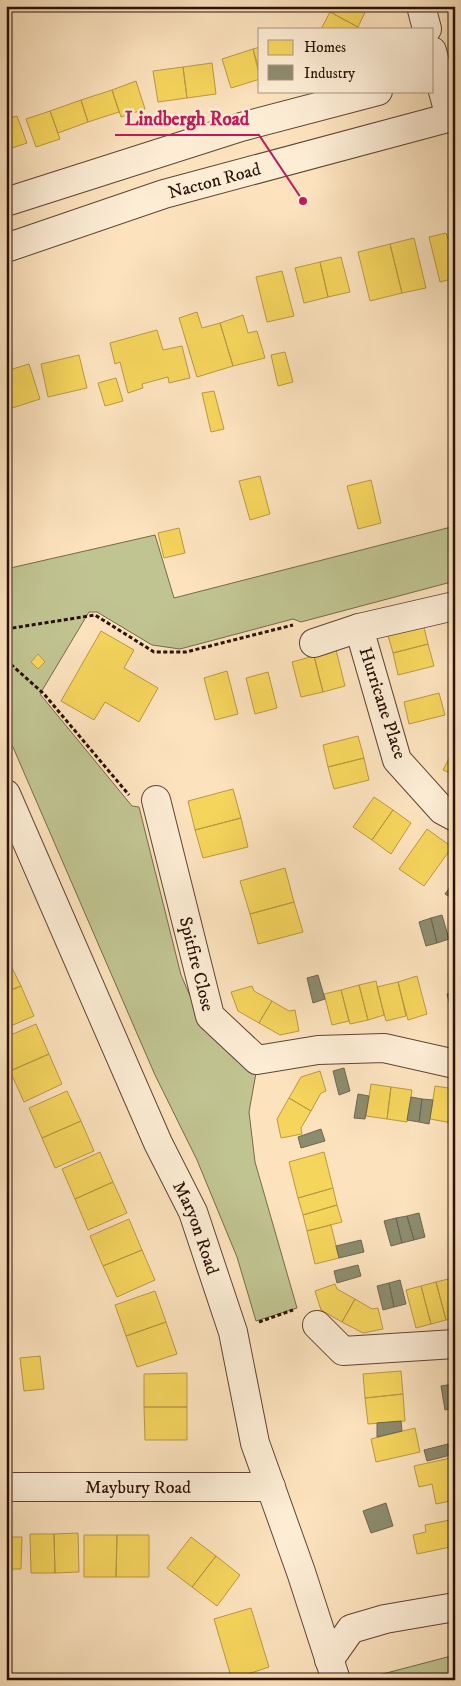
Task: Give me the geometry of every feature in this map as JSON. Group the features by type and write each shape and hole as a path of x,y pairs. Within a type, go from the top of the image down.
{"street":[{"path":"421,6 427,28"},
{"path":"439,69 452,117"},
{"path":"6,202 240,126 374,92"},
{"name":"Nacton Road","path":"6,248 164,194 452,117"},
{"name":"Hurricane Place","path":"314,643 360,628 450,607"},
{"name":"Hurricane Place","path":"360,628 397,760 442,810 455,817"},
{"name":"Maryon Road","path":"6,794 158,1143 193,1212 233,1332 255,1442 333,1670"},
{"name":"Spitfire Close","path":"156,800 210,1016 257,1060 318,1050 384,1048 455,1064"},
{"path":"317,1325 343,1351 455,1344"},
{"name":"Maybury Road","path":"6,1487 271,1487"},
{"path":"333,1670 351,1629 384,1620 455,1607"}],"path":[{"path":"6,629 95,615 154,652 186,652 291,624 314,643"},
{"path":"6,660 44,694 135,802 156,800"},
{"path":"233,1332 295,1310 306,1330 310,1325 317,1325"}],"green space":[{"path":"455,526 455,581 301,622 293,619 180,649 152,645 97,612 89,612 40,694 132,806 139,807 181,975 200,1019 256,1073 249,1112 255,1162 297,1308 256,1321 237,1257 197,1160 155,1075 6,731 6,569 155,535 174,598"},
{"path":"455,1655 455,1680 375,1680 375,1676"}],"building: Homes":[{"path":"333,6 368,6 358,27 330,12"},
{"path":"330,12 358,27 358,28 322,28"},
{"path":"258,48 258,65 253,49"},
{"path":"253,49 258,80 231,88 222,59"},
{"path":"212,63 216,94 187,98 183,67"},
{"path":"183,67 187,98 158,102 153,71"},
{"path":"136,81 145,109 121,117 112,90"},
{"path":"112,90 119,112 88,122 81,100"},
{"path":"81,100 88,122 58,133 50,111"},
{"path":"50,111 60,139 36,147 26,119"},
{"path":"17,116 27,143 6,150 6,119"},
{"path":"446,233 448,239 455,238 455,278 440,282 429,237"},
{"path":"414,238 426,288 402,293 390,244"},
{"path":"390,244 402,293 370,301 358,252"},
{"path":"341,257 350,292 328,297 320,262"},
{"path":"320,262 328,297 304,303 295,268"},
{"path":"282,271 294,316 267,322 256,277"},
{"path":"197,312 202,328 220,323 233,366 197,377 179,318"},
{"path":"243,315 248,333 257,331 265,358 233,366 220,323"},
{"path":"157,330 163,350 182,346 190,378 169,383 168,377 142,384 143,388 128,393 120,362 115,364 110,343"},
{"path":"285,352 293,382 278,386 271,355"},
{"path":"79,355 87,388 48,397 41,364"},
{"path":"29,364 40,399 9,409 6,401 6,371"},
{"path":"116,378 123,401 105,406 98,383"},
{"path":"214,391 224,429 211,432 202,393"},
{"path":"260,476 270,514 250,520 239,481"},
{"path":"371,480 381,523 358,529 347,486"},
{"path":"179,528 185,553 164,558 158,533"},
{"path":"423,623 428,644 393,653 387,632"},
{"path":"101,631 134,650 124,668 158,688 139,722 105,702 94,720 61,701"},
{"path":"428,644 434,666 398,675 393,653"},
{"path":"336,650 345,686 323,692 314,656"},
{"path":"38,654 45,662 38,669 31,662"},
{"path":"314,656 323,692 301,697 292,662"},
{"path":"227,671 238,714 215,720 204,678"},
{"path":"268,672 277,708 255,714 246,678"},
{"path":"439,693 445,715 409,724 404,702"},
{"path":"358,736 364,758 328,767 323,745"},
{"path":"455,747 455,775 443,770"},
{"path":"364,758 369,780 334,789 328,767"},
{"path":"233,789 241,818 195,830 188,801"},
{"path":"374,797 393,810 372,840 353,827"},
{"path":"393,810 411,823 391,854 372,840"},
{"path":"241,818 248,847 203,858 195,830"},
{"path":"427,829 452,847 424,886 399,869"},
{"path":"285,868 294,902 250,914 240,881"},
{"path":"294,902 303,932 258,944 250,914"},
{"path":"6,956 21,986 6,992"},
{"path":"417,976 427,1014 408,1020 398,982"},
{"path":"376,981 384,1015 368,1020 359,985"},
{"path":"398,982 406,1016 386,1021 377,987"},
{"path":"359,985 368,1020 350,1024 341,990"},
{"path":"21,986 34,1016 6,1028 6,992"},
{"path":"252,986 254,991 272,1001 259,1023 238,1011 231,992"},
{"path":"341,990 349,1021 332,1025 324,994"},
{"path":"272,1001 289,1011 295,1010 299,1031 280,1035 259,1023"},
{"path":"36,1024 49,1054 10,1071 6,1061 6,1037"},
{"path":"49,1054 62,1084 24,1102 10,1071"},
{"path":"320,1071 326,1091 321,1093 311,1111 289,1098 301,1077"},
{"path":"371,1084 391,1087 387,1119 366,1116"},
{"path":"435,1086 455,1089 452,1123 430,1119"},
{"path":"391,1087 412,1090 407,1122 387,1119"},
{"path":"67,1091 81,1121 42,1138 29,1108"},
{"path":"289,1098 311,1111 301,1128 302,1134 281,1138 277,1119"},
{"path":"81,1121 94,1151 55,1168 42,1138"},
{"path":"100,1152 113,1182 75,1199 62,1169"},
{"path":"324,1152 333,1188 298,1198 289,1162"},
{"path":"113,1182 127,1213 88,1230 75,1199"},
{"path":"333,1188 337,1205 303,1215 298,1198"},
{"path":"337,1205 342,1222 307,1231 303,1215"},
{"path":"129,1219 142,1250 103,1266 90,1236"},
{"path":"331,1225 339,1258 315,1264 307,1231"},
{"path":"142,1250 155,1280 117,1297 103,1266"},
{"path":"452,1278 455,1290 455,1318 446,1320 436,1282"},
{"path":"436,1282 446,1320 431,1324 421,1286"},
{"path":"335,1284 337,1289 355,1299 342,1322 321,1310 315,1291"},
{"path":"421,1286 431,1324 416,1328 406,1290"},
{"path":"155,1291 166,1322 126,1336 115,1305"},
{"path":"355,1299 372,1309 378,1308 383,1329 363,1333 342,1322"},
{"path":"166,1322 177,1354 137,1367 126,1336"},
{"path":"40,1356 44,1389 24,1391 20,1358"},
{"path":"401,1371 403,1394 365,1398 363,1374"},
{"path":"187,1373 187,1407 144,1407 144,1374"},
{"path":"403,1394 405,1421 368,1424 365,1398"},
{"path":"144,1407 187,1407 187,1440 145,1440"},
{"path":"415,1428 420,1452 376,1462 371,1439"},
{"path":"455,1457 455,1500 436,1504 432,1484 419,1487 414,1466"},
{"path":"455,1519 455,1546 417,1554 413,1535 426,1532 425,1525"},
{"path":"78,1533 79,1572 55,1573 54,1534"},
{"path":"30,1534 54,1534 55,1573 31,1573"},
{"path":"84,1535 117,1535 116,1577 84,1577"},
{"path":"117,1535 149,1535 149,1577 116,1577"},
{"path":"6,1537 22,1537 21,1569 6,1569"},
{"path":"191,1537 216,1556 192,1587 167,1568"},
{"path":"216,1556 240,1575 217,1606 192,1587"},
{"path":"251,1608 269,1667 242,1676 243,1680 232,1680 214,1619"}],"building: Industry":[{"path":"455,880 455,900 445,894"},
{"path":"442,915 449,939 437,943 431,918"},
{"path":"431,918 437,943 426,946 419,922"},
{"path":"318,975 325,999 313,1003 307,978"},
{"path":"455,992 455,1017 453,1018 447,994"},
{"path":"344,1068 350,1091 339,1095 333,1071"},
{"path":"358,1094 369,1096 365,1119 354,1118"},
{"path":"411,1097 422,1099 419,1122 407,1120"},
{"path":"422,1099 433,1100 429,1124 419,1122"},
{"path":"321,1129 325,1141 301,1148 298,1137"},
{"path":"419,1213 425,1237 414,1240 407,1216"},
{"path":"407,1216 414,1240 402,1243 396,1218"},
{"path":"396,1218 402,1243 391,1246 384,1221"},
{"path":"361,1240 364,1252 339,1258 336,1246"},
{"path":"358,1265 361,1276 337,1283 334,1271"},
{"path":"400,1280 406,1304 394,1307 389,1283"},
{"path":"389,1283 394,1307 383,1310 377,1286"},
{"path":"453,1384 455,1408 445,1410 441,1386"},
{"path":"401,1421 402,1431 377,1437 377,1423"},
{"path":"448,1444 451,1455 427,1461 424,1450"},
{"path":"386,1503 393,1526 371,1533 363,1511"}],"place":[{"name":"Lindbergh Road","path":"303,201"}]}
